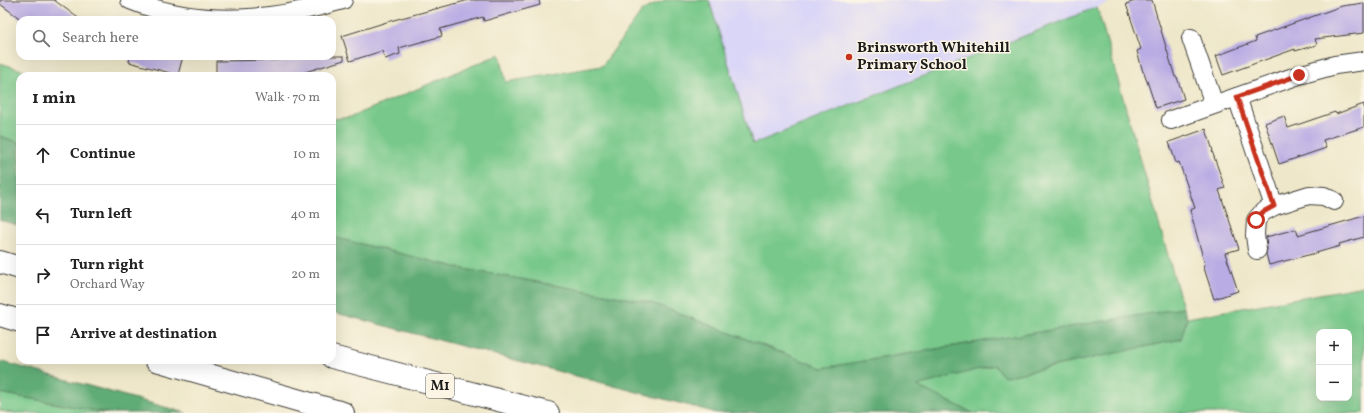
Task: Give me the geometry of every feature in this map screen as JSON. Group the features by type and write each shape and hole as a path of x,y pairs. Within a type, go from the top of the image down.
{"highway":[{"path":"0,262 16,267"},
{"path":"0,315 16,320"},
{"name":"M1","path":"336,358 548,413"},
{"path":"170,364 343,413"}],"street":[{"path":"130,0 169,13 191,16"},
{"path":"268,16 286,14 343,0"},
{"path":"1191,38 1214,104"},
{"path":"1171,120 1299,75 1335,65 1364,61"},
{"path":"1237,97 1274,206"},
{"path":"1257,250 1255,235 1256,220 1263,212 1274,206 1309,195 1324,196 1334,201"}],"shaded area":[{"name":"Brinsworth Whitehill Primary School","path":"709,0 1116,0 753,144"}],"green space":[{"path":"665,0 709,0 753,144 1097,7 1183,308 822,368 649,302 464,269 336,238 336,119 351,117 500,54 506,82 602,66 643,10"},
{"path":"0,63 28,72 16,72 16,142 0,136"},
{"path":"0,136 16,142 16,225 0,220"},
{"path":"336,238 464,269 649,302 822,368 1183,308 1187,318 1181,339 1004,377 994,365 917,386 973,413 717,413 336,313"},
{"path":"1364,286 1364,413 973,413 916,386 994,365 1004,377 1181,339 1187,318"},
{"path":"0,361 186,413 107,413 0,393"},
{"path":"0,393 107,413 13,413 0,411"}],"building":[{"path":"0,0 54,0 76,16 16,16 0,4"},
{"path":"469,0 539,0 540,5 484,21 483,17 440,29 442,36 399,48 400,54 385,59 382,51 350,61 342,36 390,21"},
{"path":"1138,0 1152,0 1175,77 1177,77 1184,99 1156,108 1143,72 1137,51 1141,49 1126,4"},
{"path":"1364,3 1364,33 1315,39 1317,45 1295,51 1295,49 1223,75 1216,56 1256,41 1255,37 1342,6"},
{"path":"336,56 344,56 344,60 305,72 216,72 216,61 336,60"},
{"path":"129,60 182,60 179,72 167,72 129,62"},
{"path":"1364,104 1364,127 1323,140 1326,148 1279,164 1265,123 1284,116 1288,128"},
{"path":"1206,129 1225,188 1219,190 1239,249 1225,253 1238,291 1214,299 1203,265 1205,265 1190,210 1195,208 1179,162 1176,163 1169,142"},
{"path":"1364,216 1364,237 1339,244 1340,246 1269,265 1266,254 1266,237 1296,229 1298,235"}],"place":[{"name":"Brinsworth Whitehill Primary School","path":"849,57"}],"route":[{"path":"1256,220 1263,212 1274,206 1237,97 1299,75"}]}
